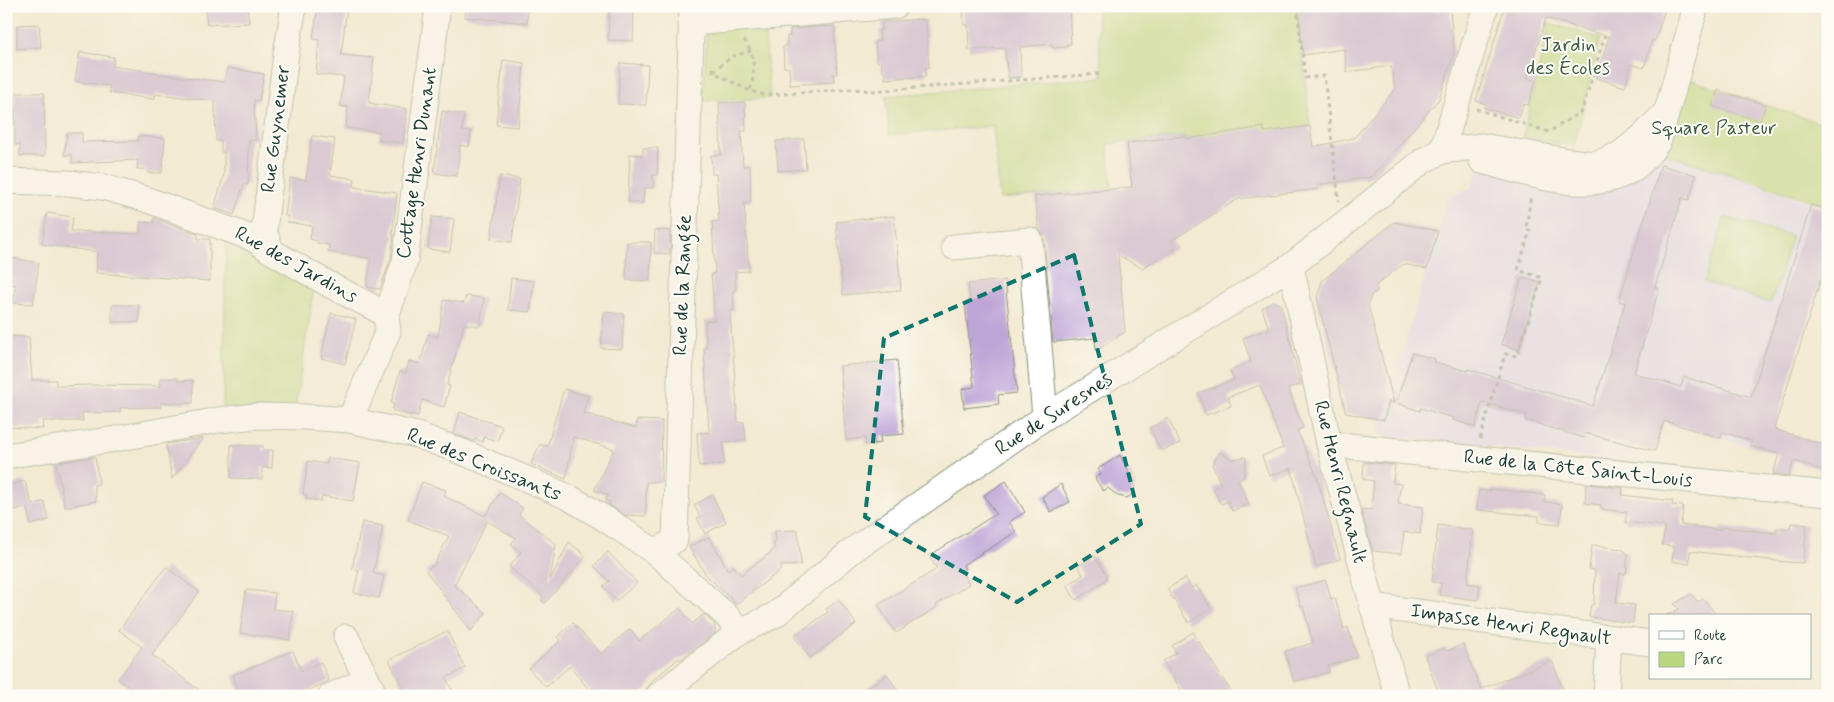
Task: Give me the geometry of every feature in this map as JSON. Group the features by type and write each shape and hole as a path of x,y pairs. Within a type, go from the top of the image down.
{"street":[{"name":"Rue Guynemer","path":"271,251 264,230 286,54 294,6"},
{"name":"Cottage Henri Dunant","path":"386,317 405,261 438,6"},
{"path":"691,14 895,6"},
{"path":"1451,150 1457,104 1486,6"},
{"name":"Rue de Suresnes","path":"658,696 739,632 775,615 853,550 1045,417 1291,266 1424,160 1451,150 1482,146 1568,162 1591,173 1604,161 1620,154 1644,135 1666,112 1696,6"},
{"name":"Rue de la Rangée","path":"655,552 675,540 691,14"},
{"name":"Rue des Jardins","path":"6,181 68,183 103,187 145,199 235,231 252,238 330,285 382,312 386,317"},
{"path":"954,247 1030,240 1045,417"},
{"name":"Rue Henri Regnault","path":"1291,266 1329,444 1397,696"},
{"path":"350,420 388,331 386,317"},
{"name":"Rue des Croissants","path":"6,456 115,440 219,420 256,416 350,420 417,435 543,486 570,498 604,518 655,552 727,616 739,632"},
{"name":"Rue de la Côte Saint-Louis","path":"1329,444 1828,494"},
{"name":"Impasse Henri Regnault","path":"1372,606 1649,643"},
{"path":"331,696 371,688 346,637"},
{"path":"1606,696 1609,638"}],"path":[{"path":"1297,6 1305,78 1324,76 1340,201"},
{"path":"1457,104 1549,132 1582,111 1604,35"},
{"path":"741,37 746,41 751,51 754,68 750,91"},
{"path":"713,71 733,56 751,51"},
{"path":"712,65 713,71"},
{"path":"713,71 750,91 765,95 853,89 874,91 1099,74"},
{"path":"1474,458 1506,354 1517,356 1542,278 1518,270 1530,231 1526,229 1531,193"}],"highlighted area":[{"path":"1074,255 1141,524 1017,602 865,517 884,338"}],"shaded area":[{"path":"1660,152 1712,168 1828,209 1828,256 1767,451 1640,416 1627,461 1378,435 1446,203 1452,195 1472,187 1479,168"}],"green space":[{"path":"1096,6 1297,6 1310,126 1186,139 1185,136 1108,144 1112,189 1000,199 993,126 889,135 886,96 1102,77"},
{"path":"764,22 770,98 703,101 707,29"},
{"name":"Jardin des Écoles","path":"1549,23 1600,38 1574,146 1523,137"},
{"name":"Square Pasteur","path":"1689,79 1828,126 1828,189 1823,204 1665,154"},
{"path":"1725,217 1792,236 1771,303 1704,282"},
{"path":"226,240 314,289 295,409 223,410"}],"building":[{"path":"205,6 247,6 249,23 207,25"},
{"path":"318,6 347,6 341,55 374,58 369,103 407,109 403,143 379,140 380,132 346,128 348,107 340,106 344,77 316,74 319,40 313,39"},
{"path":"466,6 528,6 527,23 465,17"},
{"path":"966,6 1069,6 1071,44 1067,44 1067,47 1052,48 1052,44 1020,47 1021,77 1008,78 1005,48 969,50 968,25 964,25 963,8 966,8"},
{"path":"1298,6 1428,6 1429,11 1450,10 1454,54 1439,99 1372,177 1318,185 1318,189 1238,199 1171,241 1176,248 1142,268 1118,255 1125,332 1096,351 1095,338 1053,342 1044,239 1039,229 1035,196 1132,187 1127,143 1185,136 1186,139 1263,127 1264,132 1310,126 1313,147 1354,138 1395,89 1391,66 1347,72 1344,49 1303,55"},
{"path":"1505,6 1666,6 1655,41 1652,40 1644,68 1631,64 1625,87 1596,78 1609,37 1546,18 1527,78 1536,81 1528,105 1524,104 1519,118 1484,108 1486,104 1476,101"},
{"path":"609,10 634,12 633,41 608,40"},
{"path":"926,20 929,68 925,68 926,76 885,79 885,71 882,71 881,63 877,61 875,41 880,41 879,30 882,30 882,22"},
{"path":"39,24 41,47 17,49 17,25"},
{"path":"834,26 837,74 833,74 834,82 790,85 789,68 784,67 783,47 787,45 787,36 790,36 790,29"},
{"path":"80,52 114,57 113,66 224,82 227,68 264,74 259,101 254,100 256,140 249,140 248,185 244,184 234,215 214,208 224,175 224,152 221,152 221,141 216,141 215,101 156,94 154,99 109,93 110,86 75,81"},
{"path":"503,60 524,63 518,127 496,125"},
{"path":"620,63 648,65 646,105 618,104"},
{"path":"1718,90 1766,105 1760,121 1712,106"},
{"path":"15,93 44,93 45,156 20,156 20,144 15,145"},
{"path":"745,102 746,131 741,131 743,166 750,165 751,202 744,202 749,271 735,272 736,291 733,291 734,311 730,311 738,423 744,422 746,440 723,442 724,464 699,466 697,433 709,432 704,348 706,347 705,321 715,320 711,274 715,273 712,222 719,221 716,174 712,174 711,155 721,155 719,103"},
{"path":"442,111 464,115 462,131 471,131 469,147 460,145 457,176 434,173"},
{"path":"67,133 82,133 82,142 138,141 138,136 165,138 162,173 148,173 145,169 137,169 138,160 72,163 72,155 64,155"},
{"path":"312,136 335,139 330,175 355,179 354,187 397,193 391,258 380,289 367,287 371,258 328,252 329,245 317,243 317,241 310,239 312,226 287,222 288,216 285,216 290,178 306,180"},
{"path":"804,139 806,169 778,171 776,141"},
{"path":"643,148 658,148 657,175 653,175 653,188 644,188 643,203 628,202 630,154 643,155"},
{"path":"1661,165 1696,175 1689,200 1682,198 1655,287 1659,289 1634,373 1681,387 1684,377 1751,397 1811,205 1828,210 1828,256 1774,429 1828,446 1828,472 1794,461 1789,476 1773,474 1779,454 1750,446 1752,441 1722,432 1721,438 1664,421 1655,451 1585,433 1584,438 1525,420 1527,415 1482,402 1475,427 1453,420 1454,418 1420,408 1420,411 1396,403 1412,353 1435,359 1434,362 1468,371 1468,369 1593,406 1625,303 1619,301"},
{"path":"500,176 520,179 512,242 491,239"},
{"path":"47,213 73,217 71,231 140,234 140,222 154,223 154,218 198,234 198,239 210,239 210,281 96,273 97,252 42,244"},
{"path":"894,216 901,290 843,295 836,222"},
{"path":"432,217 454,219 450,252 428,249"},
{"path":"1394,222 1438,231 1427,269 1403,264 1375,286 1378,290 1371,295 1368,305 1394,403 1389,401 1384,420 1346,413 1317,298 1322,281"},
{"path":"655,230 670,231 670,254 654,253"},
{"path":"627,242 651,242 650,281 626,280"},
{"path":"6,257 39,263 33,304 13,303 16,285 6,283"},
{"path":"1522,277 1540,282 1519,350 1501,344"},
{"path":"511,278 534,281 530,312 508,310"},
{"path":"1005,280 1017,393 998,395 999,404 964,408 962,389 974,387 965,302 970,301 968,284"},
{"path":"466,296 484,298 480,326 464,324 447,385 450,386 444,407 422,400 418,416 392,410 394,404 391,403 400,371 406,373 409,361 420,364 428,334 438,337 444,300 464,303"},
{"path":"1273,301 1281,305 1301,385 1288,388 1303,428 1297,430 1317,477 1340,559 1316,567 1291,468 1269,476 1262,456 1283,448 1260,385 1228,397 1231,406 1206,415 1198,393 1234,380 1230,371 1251,362 1243,338 1269,329 1262,308"},
{"path":"112,305 139,305 139,322 112,322"},
{"path":"604,312 624,314 622,349 601,348"},
{"path":"331,313 356,319 345,364 321,358"},
{"path":"6,336 29,337 32,380 56,380 56,386 161,386 160,378 178,378 178,381 193,380 193,403 161,403 161,407 120,408 120,412 82,413 83,421 42,421 43,429 6,427"},
{"path":"897,360 904,434 880,436 881,443 866,445 865,438 846,440 840,366"},
{"path":"564,389 588,396 583,413 636,428 637,420 662,421 661,482 646,482 646,516 625,515 609,505 610,502 605,500 608,495 594,490 614,449 573,437 566,479 531,464 540,444 547,447"},
{"path":"460,412 502,426 498,441 484,437 483,442 475,439 474,441 454,434"},
{"path":"1168,418 1180,443 1161,451 1150,428"},
{"path":"203,438 172,479 166,444"},
{"path":"231,445 263,446 263,450 273,450 272,468 262,467 262,479 231,478"},
{"path":"1220,452 1231,459 1246,457 1244,477 1238,479 1249,504 1232,511 1228,501 1221,504 1213,488 1221,484 1212,464"},
{"path":"1120,455 1135,485 1133,494 1127,498 1118,496 1108,488 1103,491 1095,478 1101,474 1098,469"},
{"path":"95,457 99,484 94,485 96,501 65,507 56,463"},
{"path":"328,458 360,463 353,501 322,496 321,501 306,499 307,495 303,494 308,461 327,464"},
{"path":"1364,462 1395,465 1393,483 1401,484 1398,504 1423,507 1420,534 1404,532 1401,554 1373,551 1361,509 1371,510 1374,481 1363,479"},
{"path":"25,481 32,505 44,501 49,520 31,525 26,507 14,510 7,486"},
{"path":"1006,481 1025,512 1009,522 1016,532 963,565 965,569 961,571 969,584 896,633 878,605 937,569 929,556 996,514 984,495"},
{"path":"422,482 446,490 444,496 485,516 500,493 523,508 519,515 556,544 550,580 569,542 586,556 545,603 541,600 543,596 509,567 521,552 511,544 516,538 487,521 454,585 486,613 471,631 426,571 431,566 433,567 449,536 408,520"},
{"path":"1061,484 1070,502 1051,512 1042,497"},
{"path":"1586,484 1623,488 1622,495 1673,501 1672,505 1683,506 1681,525 1720,530 1721,527 1776,533 1777,528 1790,529 1791,523 1807,525 1803,563 1690,551 1689,564 1672,561 1674,546 1662,545 1665,526 1625,522 1627,512 1601,509 1601,505 1585,503"},
{"path":"1491,489 1545,495 1544,502 1562,504 1560,524 1539,522 1539,516 1477,510 1479,490 1490,491"},
{"path":"712,495 726,522 705,534 697,518 700,517 694,505"},
{"path":"362,522 383,526 373,573 384,576 379,598 354,593 359,570 352,569"},
{"path":"1438,525 1473,530 1467,583 1480,585 1478,600 1439,595 1441,583 1432,582"},
{"path":"798,530 801,565 781,566 781,570 736,604 704,573 689,547 709,537 728,570 734,566 741,575 774,550 774,542 776,542 775,531"},
{"path":"1592,545 1622,549 1628,554 1626,574 1620,573 1616,603 1635,605 1633,623 1589,617 1591,605 1594,604 1595,570 1589,569"},
{"path":"608,552 637,583 616,601 603,586 609,581 594,566"},
{"path":"1095,556 1106,574 1106,580 1076,600 1067,586 1083,575 1078,566"},
{"path":"166,567 199,592 152,655 207,696 140,696 118,679 142,647 119,630"},
{"path":"1185,578 1192,588 1196,585 1211,608 1189,623 1167,589"},
{"path":"1326,580 1331,599 1335,598 1344,629 1348,627 1357,657 1328,666 1329,672 1294,682 1285,651 1313,643 1303,606 1301,607 1295,588"},
{"path":"246,590 275,593 273,609 293,611 290,640 240,633"},
{"path":"1691,594 1698,602 1704,599 1715,614 1669,614 1679,609 1674,604"},
{"path":"839,600 856,624 810,658 794,636 828,612 826,609"},
{"path":"680,608 692,624 704,614 715,625 715,633 680,660 679,658 638,696 594,696 570,666 546,687 529,669 561,640 557,637 573,623 601,654 630,629 639,641"},
{"path":"447,631 465,668 446,678 455,696 407,696 389,660"},
{"path":"1193,632 1234,696 1185,696 1163,661 1176,653 1172,646"},
{"path":"1463,644 1481,689 1552,661 1566,696 1440,696 1425,656 1445,648 1447,651"},
{"path":"293,651 301,671 321,662 329,681 295,696 241,696 233,675"},
{"path":"887,674 901,696 855,696"}]}
